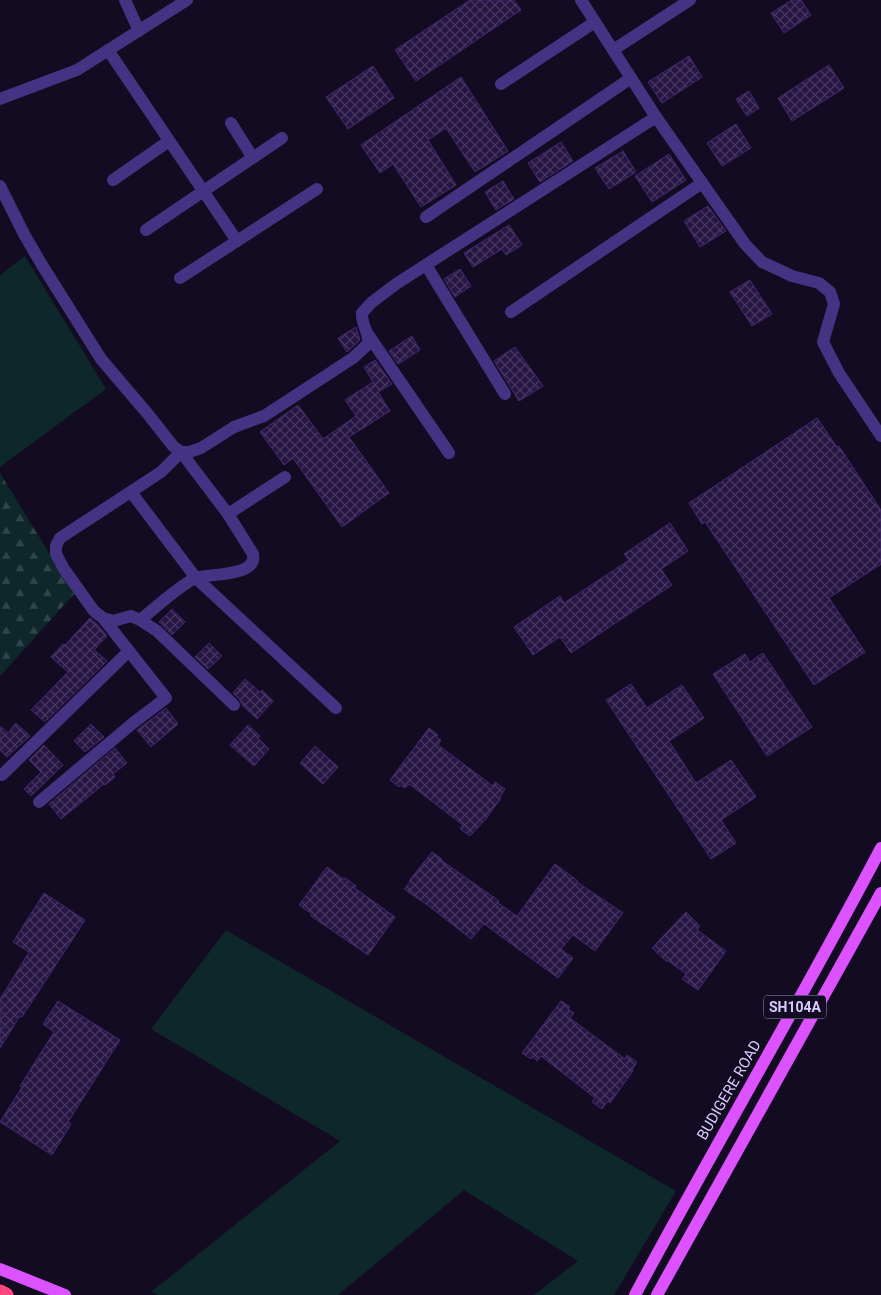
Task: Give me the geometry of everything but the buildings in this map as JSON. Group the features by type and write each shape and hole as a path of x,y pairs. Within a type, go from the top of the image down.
{"highway":[{"path":"0,1292 6,1295"}],"main road":[{"name":"BUDIGERE ROAD","path":"634,1295 705,1164 825,956 881,848"},
{"name":"SH104A","path":"657,1295 881,893"},
{"path":"0,1269 65,1295"}],"street":[{"path":"125,0 139,31"},
{"path":"0,99 76,70 187,0"},
{"path":"613,50 690,0"},
{"path":"584,1 595,22 656,117 745,244 762,262 792,276 819,283 830,292 834,304 823,342 839,372 881,436"},
{"path":"501,84 595,22"},
{"path":"108,50 237,241"},
{"path":"426,216 631,78"},
{"path":"39,802 133,723 166,698 103,618 94,611 64,569 56,554 56,546 60,538 161,472 181,452 190,452 201,448 234,427 264,416 352,358 368,344 369,340 362,317 365,308 396,284 656,117"},
{"path":"231,123 253,158"},
{"path":"146,230 282,138"},
{"path":"113,180 169,141"},
{"path":"511,312 702,183"},
{"path":"0,186 42,266 101,360 173,446 181,452 228,514 254,554 255,560 253,564 236,572 196,578 140,620"},
{"path":"180,278 317,189"},
{"path":"426,265 505,394"},
{"path":"366,331 449,453"},
{"path":"228,514 285,477"},
{"path":"131,492 196,578 336,708"},
{"path":"103,618 113,622 131,616 140,620 157,632 234,705"},
{"path":"2,775 129,651"}],"green space":[{"path":"25,256 106,389 0,467 0,275"},
{"path":"0,473 74,594 0,676"},
{"path":"226,930 676,1191 614,1295 534,1295 578,1261 464,1190 338,1295 159,1295 151,1292 340,1141 151,1029"}]}
